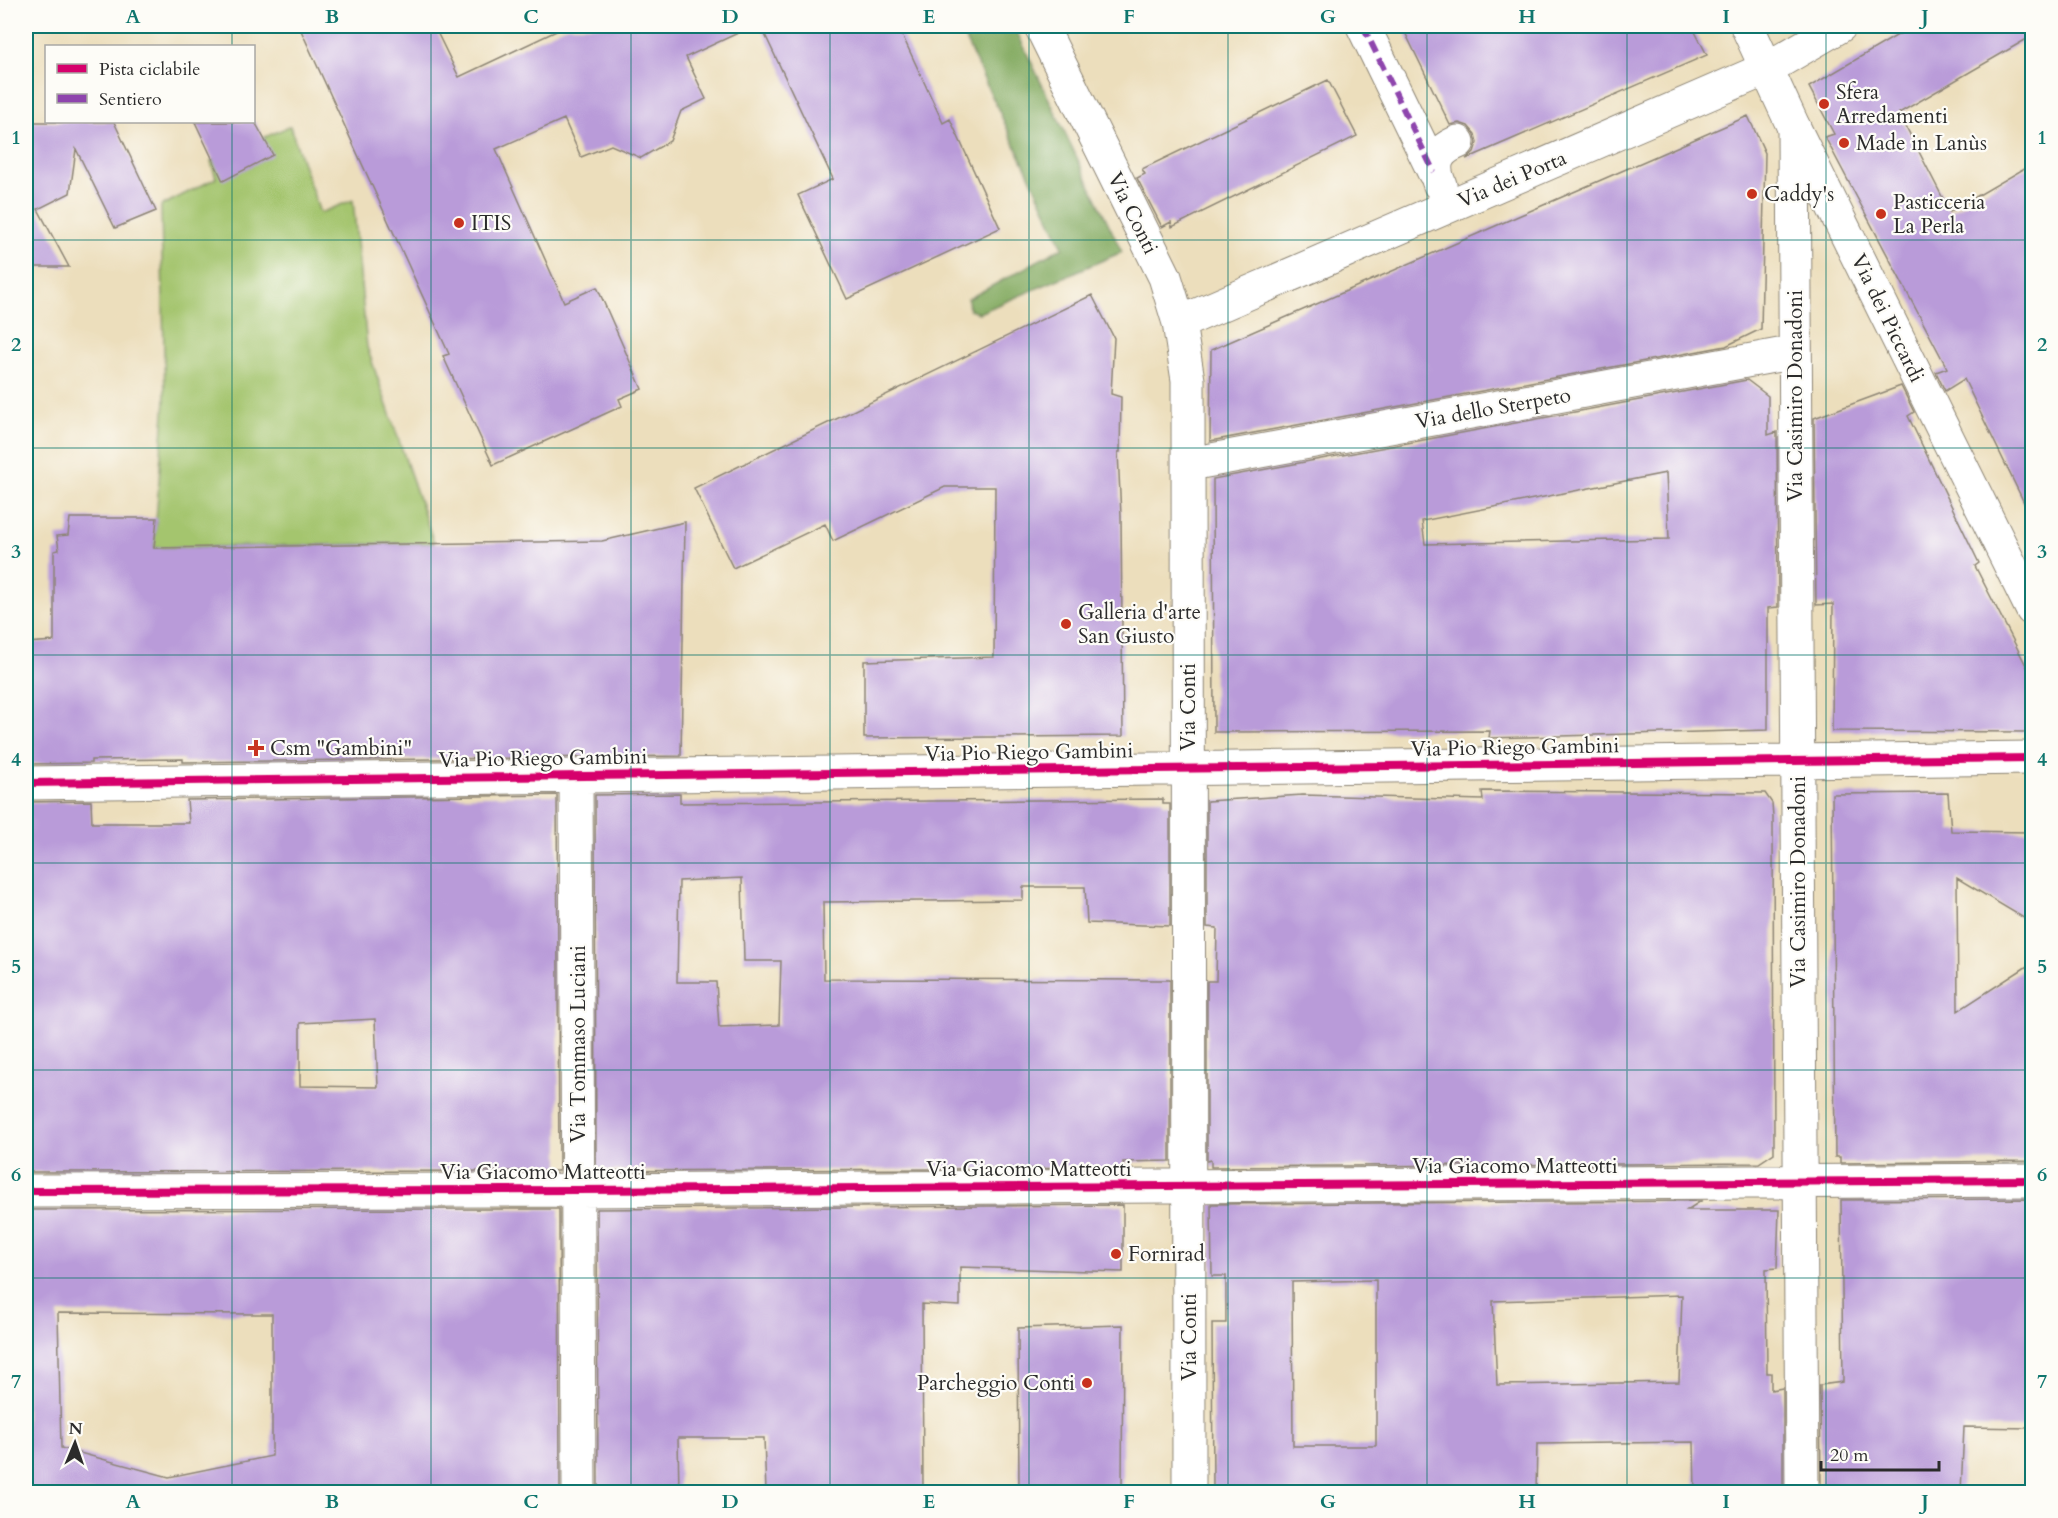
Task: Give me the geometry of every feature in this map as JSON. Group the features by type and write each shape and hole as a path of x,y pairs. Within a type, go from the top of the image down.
{"street":[{"name":"Via Conti","path":"1041,26 1165,278 1179,323 1188,380 1190,464 1189,1492"},
{"path":"1363,26 1450,206"},
{"name":"Via dei Piccardi","path":"1748,26 1794,128 2032,609"},
{"name":"Via dei Porta","path":"1179,323 1768,68 1839,26"},
{"name":"Via Casimiro Donadoni","path":"1794,128 1802,1492"},
{"path":"1434,172 1435,162 1442,152 1458,142"},
{"name":"Via dello Sterpeto","path":"1190,464 1795,352"},
{"name":"Via Pio Riego Gambini","path":"26,783 2032,758"},
{"name":"Via Tommaso Luciani","path":"576,776 579,1492"},
{"name":"Via Giacomo Matteotti","path":"26,1191 579,1190 2032,1179"}],"green space":[{"path":"959,26 1014,26 1122,252 979,313 969,310 968,299 1063,247"},
{"path":"290,126 320,213 353,200 367,347 434,543 154,548 165,400 161,206 216,178 211,161"}],"building":[{"name":"ITIS","path":"299,26 434,26 459,77 567,26 753,26 686,57 706,99 681,111 670,141 641,158 611,145 581,157 564,119 496,149 564,302 597,287 642,389 619,399 622,406 493,465 443,356 449,354"},
{"path":"761,26 898,26 943,123 950,119 1000,228 847,299 798,195 833,179"},
{"path":"1402,26 1692,26 1707,55 1466,159 1474,152 1477,143 1475,134 1468,126 1459,123 1450,125"},
{"path":"1913,26 2032,26 2032,36 1899,113 1950,212 2032,164 2032,519 1964,379 1945,391 1936,372 1947,368 1825,137 1834,134 1809,87"},
{"path":"1328,80 1357,136 1172,227 1171,222 1162,227 1137,178 1145,174 1142,169"},
{"path":"1748,116 1765,153 1761,329 1726,346 1210,441 1211,350"},
{"path":"26,122 114,123 156,211 115,228 76,149 70,193 38,209 69,267 26,267"},
{"path":"255,122 273,155 223,181 195,123"},
{"path":"1092,295 1114,338 1111,394 1121,397 1120,452 1118,452 1121,516 1123,736 864,738 864,661 994,657 995,487 945,487 833,541 825,524 733,568 694,488"},
{"path":"1747,380 1768,396 1768,435 1777,432 1778,607 1768,608 1768,730 1489,738 1490,731 1214,732 1213,479","holes":["1666,473 1669,539 1425,544 1422,521"]},
{"path":"1901,386 1914,412 1908,416 1979,563 1975,566 2032,677 2032,732 1832,731 1833,604 1816,605 1814,418"},
{"path":"70,518 157,518 154,548 602,541 685,522 681,756 183,762 183,759 91,760 91,763 26,764 26,643 54,641 54,551 59,550 57,536 68,535"},
{"path":"1482,791 1765,793 1772,803 1773,817 1774,1153 1759,1163 1211,1167 1211,1160 1207,1161 1207,981 1216,981 1217,928 1207,927 1207,801 1303,795 1483,800"},
{"path":"1948,793 1951,831 2032,832 2032,923 1957,878 1958,1011 2032,963 2032,1161 1840,1163 1840,1157 1835,1157 1832,794"},
{"path":"680,794 680,803 1163,799 1163,804 1170,804 1170,926 1087,923 1085,887 1023,887 1023,900 823,902 824,979 1170,980 1170,1161 1123,1162 1123,1168 596,1171 595,795","holes":["742,878 744,961 781,961 779,1025 719,1027 716,982 677,982 679,881"]},
{"path":"557,795 559,1171 26,1172 26,802 91,801 92,823 189,823 187,800","holes":["375,1019 378,1087 300,1086 300,1023"]},
{"path":"2032,1199 2032,1428 1964,1427 1961,1492 1821,1492 1820,1385 1843,1382 1841,1200"},
{"path":"1701,1201 1687,1210 1779,1210 1777,1268 1766,1269 1767,1373 1771,1373 1771,1390 1783,1388 1783,1492 1695,1492 1694,1442 1537,1444 1536,1492 1213,1492 1212,1323 1226,1323 1226,1276 1212,1276 1211,1204","holes":["1376,1280 1376,1446 1293,1446 1292,1282","1682,1295 1679,1382 1497,1385 1493,1301"]},
{"path":"1123,1205 1123,1272 960,1267 960,1306 922,1304 923,1492 766,1492 764,1438 678,1438 679,1492 598,1492 597,1209"},
{"path":"559,1209 560,1492 26,1492 26,1210","holes":["58,1313 272,1314 272,1456 169,1477 61,1448"]},
{"path":"1123,1325 1122,1492 1019,1492 1018,1328"}],"marked path":[{"path":"1363,26 1434,172"}],"cycle path":[{"path":"26,783 2032,758"},
{"path":"26,1191 579,1190 2032,1180"}],"place":[{"name":"Sfera Arredamenti","path":"1824,104"},
{"name":"Made in Lanùs","path":"1844,143"},
{"name":"Caddy's","path":"1752,194"},
{"name":"Pasticceria La Perla","path":"1881,214"},
{"name":"ITIS","path":"459,223"},
{"name":"Galleria d'arte San Giusto","path":"1066,624"},
{"name":"Csm \"Gambini\"","path":"256,748"},
{"name":"Fornirad","path":"1116,1254"},
{"name":"Parcheggio Conti","path":"1087,1383"}]}
